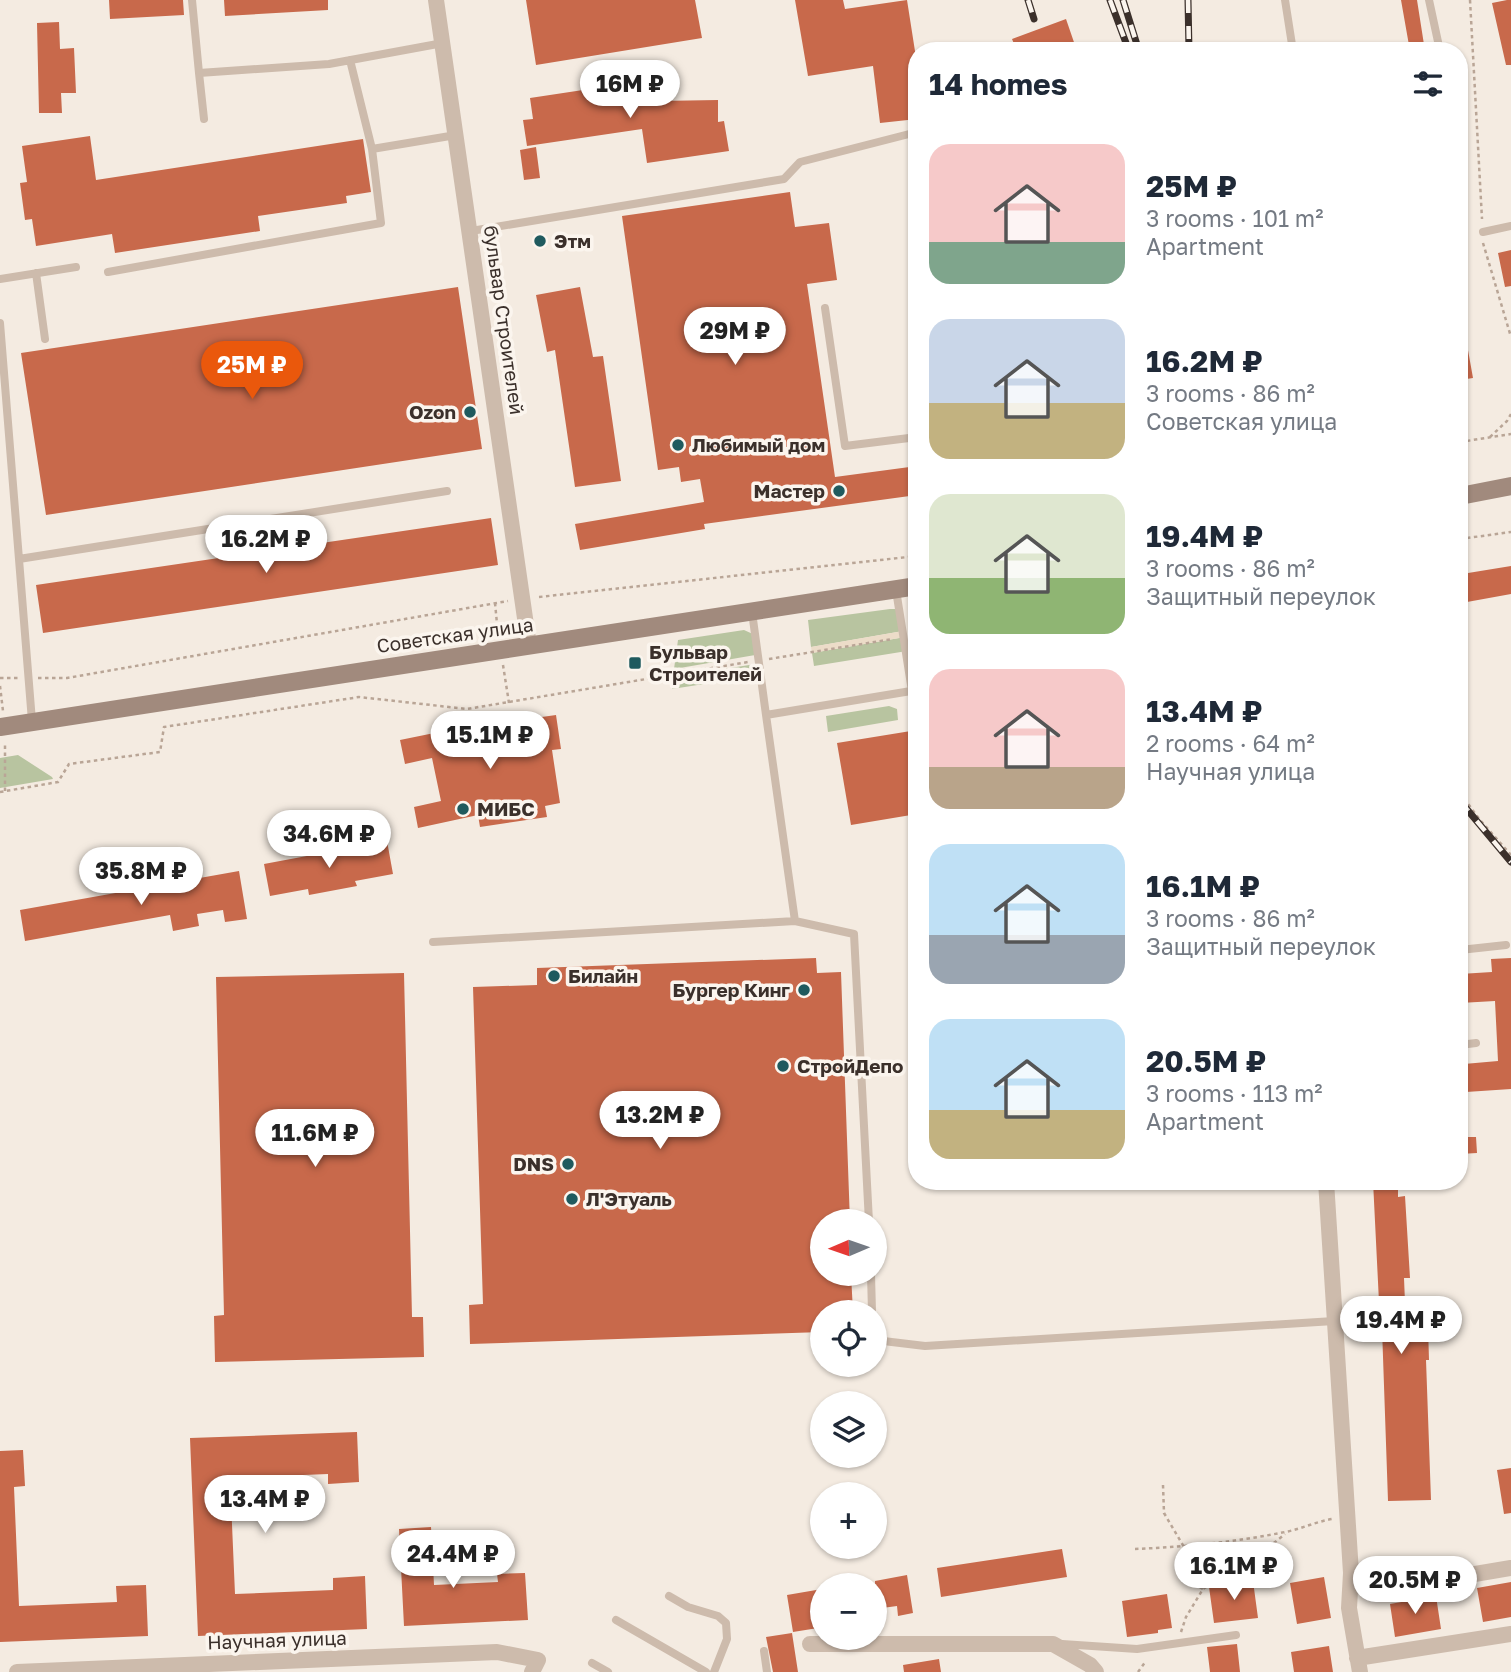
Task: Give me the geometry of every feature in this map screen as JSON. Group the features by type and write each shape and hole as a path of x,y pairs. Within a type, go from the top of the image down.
{"main road":[{"path":"1468,494 1511,486"},
{"name":"Советская улица","path":"0,727 908,587"}],"street":[{"name":"бульвар Строителей","path":"436,0 529,646"},
{"path":"1327,1190 1348,1516 1351,1573 1349,1608 1359,1665 1511,1634"},
{"path":"1351,1573 1372,1583 1398,1587 1511,1568"},
{"path":"887,1644 1052,1644 1090,1665 1096,1672"},
{"name":"Научная улица","path":"17,1672 231,1668 497,1652 535,1666"}],"lane":[{"path":"192,0 204,119"},
{"path":"1285,0 1292,42"},
{"path":"1429,0 1438,42"},
{"path":"199,74 328,64 443,43"},
{"path":"108,272 382,223 372,149 350,60"},
{"path":"471,230 784,179 800,162 908,134"},
{"path":"372,149 456,135"},
{"path":"1483,232 1511,226"},
{"path":"0,279 76,267"},
{"path":"36,273 45,339"},
{"path":"825,308 845,446 908,438"},
{"path":"0,323 32,721"},
{"path":"19,559 447,491"},
{"path":"895,589 908,654"},
{"path":"752,612 795,921"},
{"path":"766,715 908,692"},
{"path":"433,942 795,921 854,934 868,1209"},
{"path":"1468,949 1506,945"},
{"path":"1468,1044 1476,1043"},
{"path":"887,1341 925,1346 1334,1321"},
{"path":"669,1596 688,1607 718,1616 726,1623 728,1630 725,1646 714,1672"},
{"path":"616,1620 706,1672"},
{"path":"1052,1644 1138,1649 1236,1635"},
{"path":"764,1651 767,1672"},
{"path":"592,1663 608,1672"}],"path":[{"path":"1470,0 1483,244 1511,337"},
{"path":"1490,437 1511,414"},
{"path":"1468,441 1511,434"},
{"path":"1468,538 1511,532"},
{"path":"0,678 67,678 522,599 908,557"},
{"path":"0,792 58,782 69,764 160,752 164,727 359,697 467,709 905,638"},
{"path":"1468,804 1511,855"},
{"path":"1163,1485 1164,1513 1184,1547 1181,1577 1203,1589"},
{"path":"1135,1549 1184,1547 1287,1532 1316,1522 1348,1516"},
{"path":"1138,1672 1162,1646 1181,1632 1186,1617 1203,1589 1264,1551 1287,1532"}],"green space":[{"path":"897,609 903,631 811,647 808,620"},
{"path":"744,630 755,635 761,654 674,669 678,640"},
{"path":"905,637 907,651 814,666 812,653"},
{"path":"762,663 755,676 672,689 673,677"},
{"path":"889,706 897,709 898,720 828,732 826,716"},
{"path":"18,755 53,779 0,788 0,758"}],"shaded area":[{"path":"903,631 905,637 812,653 811,647"}],"building":[{"path":"109,0 183,0 184,15 110,19"},
{"path":"224,0 328,0 328,10 225,16"},
{"path":"526,0 695,0 702,38 536,65"},
{"path":"795,0 843,0 845,9 907,0 914,42 908,42 908,120 880,123 873,66 808,76"},
{"path":"1401,0 1417,0 1424,42 1408,42"},
{"path":"1511,0 1511,65 1506,65 1492,3"},
{"path":"1066,19 1074,42 1013,42 1012,39"},
{"path":"59,22 60,49 74,48 76,93 61,93 62,113 39,113 37,23"},
{"path":"656,79 659,101 718,100 718,122 724,121 729,151 647,163 642,129 527,146 523,120 533,119 530,98"},
{"path":"90,136 96,180 363,139 371,192 346,196 347,203 258,216 260,231 115,253 112,234 36,246 32,219 25,220 20,183 27,182 22,146"},
{"path":"536,147 540,178 524,180 520,150"},
{"path":"790,192 795,227 829,223 837,280 807,284 835,477 908,467 908,496 704,524 705,529 580,550 575,524 704,502 700,479 681,482 679,467 658,470 622,216"},
{"path":"1511,250 1511,286 1505,287 1498,253"},
{"path":"458,287 482,449 46,515 21,353"},
{"path":"580,287 593,357 603,356 621,481 575,487 555,350 547,352 536,295"},
{"path":"1468,350 1473,378 1468,379"},
{"path":"491,518 498,565 43,633 36,585"},
{"path":"1511,566 1511,594 1468,602 1468,573"},
{"path":"556,715 561,749 552,750 560,803 545,806 547,817 480,827 478,815 418,828 414,807 441,801 432,758 405,764 400,740 449,730"},
{"path":"908,731 908,816 851,825 837,743"},
{"path":"387,841 393,874 355,881 357,886 309,895 308,889 270,896 264,864"},
{"path":"239,871 247,919 225,922 223,910 197,914 199,926 173,931 170,915 25,941 20,910"},
{"path":"816,958 817,973 841,972 850,1209 810,1209 810,1286 852,1286 852,1300 810,1300 810,1332 470,1344 469,1305 483,1304 473,987 537,985 537,968"},
{"path":"1511,958 1511,1089 1468,1092 1468,1064 1498,1061 1495,1001 1468,1003 1468,974 1492,972 1491,959"},
{"path":"404,973 412,1317 423,1317 424,1357 215,1362 214,1316 224,1315 216,977"},
{"path":"1468,1137 1476,1137 1477,1153 1468,1154"},
{"path":"1373,1190 1398,1190 1398,1197 1405,1196 1410,1278 1404,1278 1406,1327 1428,1327 1429,1360 1426,1360 1431,1500 1388,1501 1382,1328 1389,1328 1388,1302 1379,1302"},
{"path":"357,1432 359,1482 328,1484 328,1474 230,1478 235,1594 333,1590 333,1578 365,1576 367,1629 198,1636 190,1438"},
{"path":"23,1450 25,1486 14,1487 19,1606 117,1602 116,1586 146,1585 148,1636 0,1642 0,1451"},
{"path":"1511,1468 1511,1513 1504,1514 1497,1470"},
{"path":"431,1527 434,1585 498,1582 497,1574 525,1573 528,1620 404,1626 399,1529"},
{"path":"1062,1549 1067,1577 941,1597 937,1568"},
{"path":"907,1575 913,1613 898,1616 897,1606 887,1607 887,1579"},
{"path":"1324,1577 1331,1618 1297,1624 1290,1583"},
{"path":"1253,1581 1258,1618 1214,1623 1209,1587"},
{"path":"1511,1582 1511,1617 1483,1622 1477,1588"},
{"path":"810,1591 810,1629 793,1632 787,1595"},
{"path":"1167,1594 1172,1628 1158,1630 1158,1633 1127,1637 1122,1601"},
{"path":"1436,1596 1441,1629 1395,1637 1390,1604"},
{"path":"792,1633 798,1672 773,1672 766,1637"},
{"path":"1237,1644 1240,1672 1210,1672 1207,1647"},
{"path":"1329,1646 1333,1672 1294,1672 1291,1652"},
{"path":"939,1659 941,1672 904,1672 903,1665"}],"railway":[{"path":"1028,0 1034,19"},
{"path":"1110,0 1126,42"},
{"path":"1123,0 1136,42"},
{"path":"1188,0 1189,42"},
{"path":"1468,811 1511,862"}],"place":[{"name":"Этм","path":"540,241"},
{"name":"Ozon","path":"470,412"},
{"name":"Любимый дом","path":"678,445"},
{"name":"Мастер","path":"839,491"},
{"name":"Бульвар Строителей","path":"635,663"},
{"name":"МИБС","path":"463,809"},
{"name":"Билайн","path":"554,976"},
{"name":"Бургер Кинг","path":"804,990"},
{"name":"СтройДепо","path":"783,1066"},
{"name":"DNS","path":"568,1164"},
{"name":"Л'Этуаль","path":"572,1199"}]}
